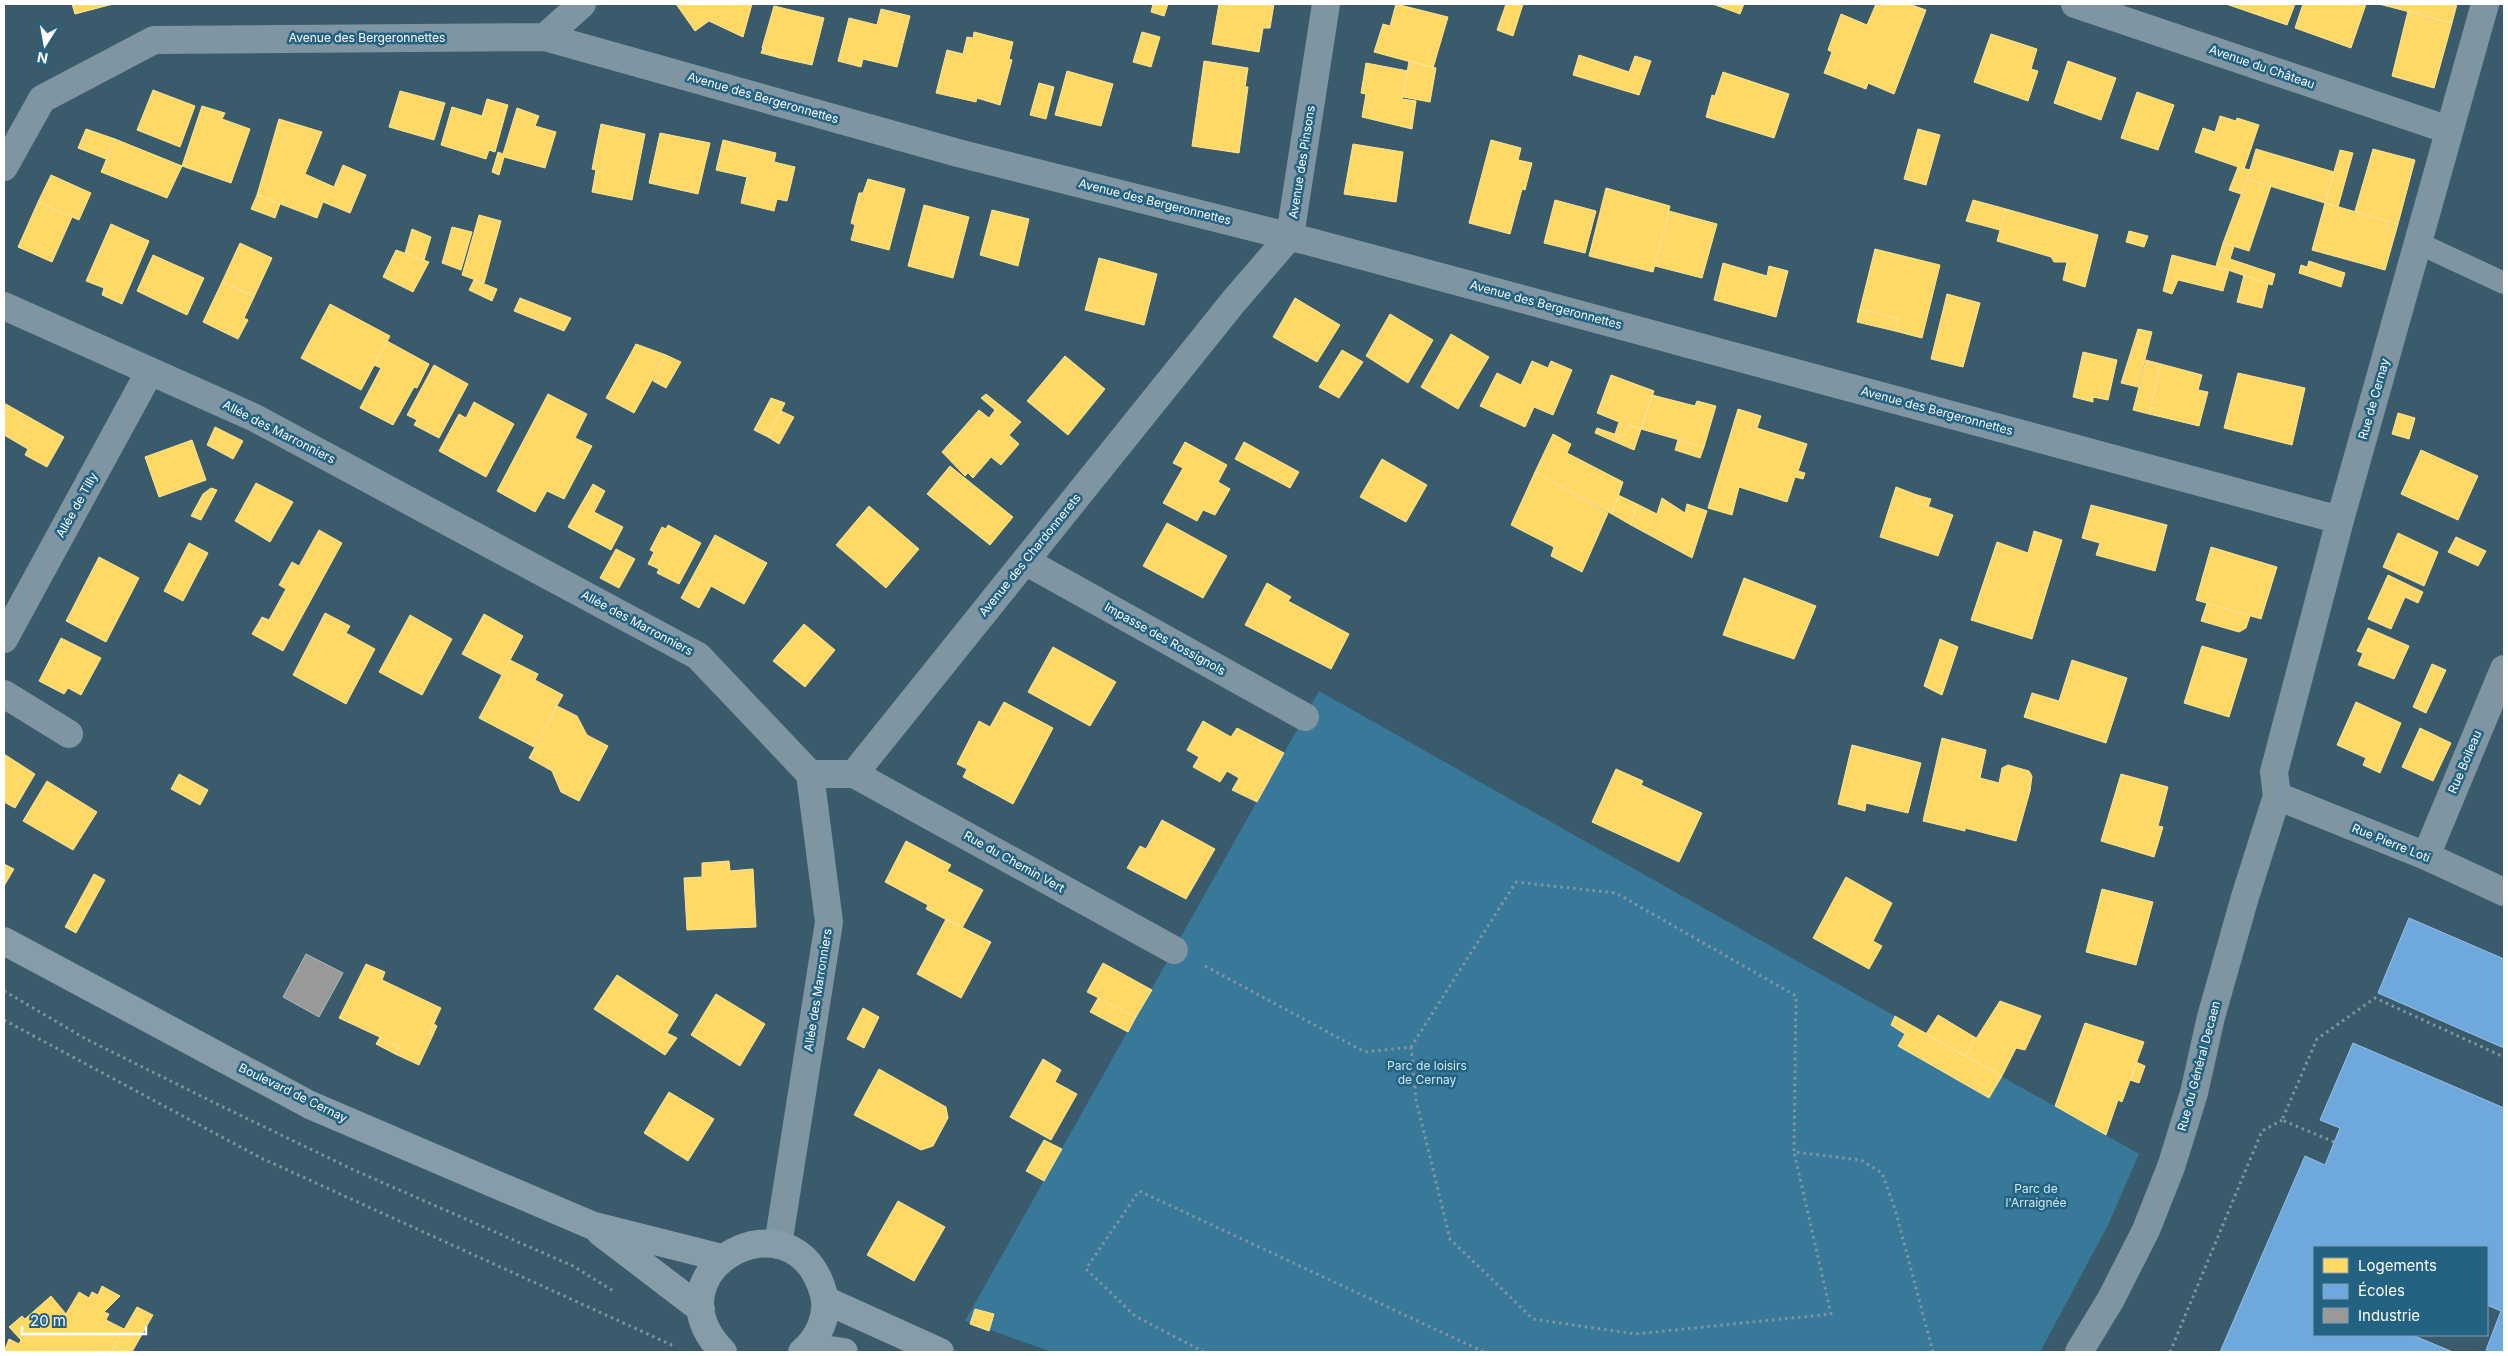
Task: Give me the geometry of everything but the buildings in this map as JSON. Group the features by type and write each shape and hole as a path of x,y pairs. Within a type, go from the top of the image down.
{"street":[{"path":"545,36 582,4"},
{"name":"Avenue des Pinsons","path":"1234,300 1290,236 1326,4"},
{"name":"Avenue du Château","path":"2076,4 2448,130"},
{"name":"Rue de Cernay","path":"2278,796 2274,772 2340,520 2448,130 2485,4"},
{"name":"Avenue des Bergeronnettes","path":"4,167 42,99 154,40 545,36 958,153 1290,236 2340,520"},
{"name":"Avenue des Chardonnerets","path":"854,774 1234,300"},
{"name":"Allée des Marronniers","path":"4,306 255,418 698,656 810,774 829,922 778,1245"},
{"name":"Allée de Tilly","path":"4,639 150,371"},
{"name":"Impasse des Rossignols","path":"1025,561 1306,717"},
{"name":"Rue Boileau","path":"2426,856 2504,669"},
{"path":"4,694 69,734"},
{"path":"810,774 854,774"},
{"name":"Rue du Chemin Vert","path":"854,774 1174,950"},
{"name":"Rue Pierre Loti","path":"2278,796 2426,856 2504,892"},
{"name":"Rue du Général Decaen","path":"2079,1352 2111,1299 2146,1230 2171,1167 2194,1093 2211,1017 2245,897 2278,796"},
{"name":"Boulevard de Cernay","path":"4,941 310,1105 591,1226 722,1258"},
{"name":"Boulevard de Cernay","path":"591,1226 701,1309"},
{"path":"723,1352 713,1342 705,1327 701,1309 706,1282 712,1269 722,1258 748,1245 778,1245 796,1252 810,1265 820,1282 825,1300 824,1317 818,1333 805,1349"},
{"path":"825,1300 940,1352"},
{"path":"805,1349 844,1352"}],"lane":[{"path":"2418,243 2504,283"}],"path":[{"path":"1516,882 1616,893 1796,996 1794,1152 1832,1314 1636,1334 1533,1319 1450,1238 1416,1100 1411,1047 1516,882"},
{"path":"1174,950 1365,1052 1411,1047"},
{"path":"4,991 86,1039 221,1106 356,1171 573,1266 624,1297"},
{"path":"2170,1352 2262,1130 2282,1120 2317,1039 2375,998 2504,1057"},
{"path":"4,1020 261,1158 675,1346"},
{"path":"2282,1120 2334,1142"},
{"path":"1794,1152 1861,1160 1882,1172 1895,1209 1933,1352"},
{"path":"1204,1352 1135,1316 1086,1269 1139,1191 1484,1352"}],"green space":[{"name":"Parc de loisirs de Cernay","path":"1319,691 2139,1154 2108,1225 2040,1352 1052,1352 965,1321"}],"park label":[{"name":"Parc de l'Arraignée","path":"2036,1196"}]}
